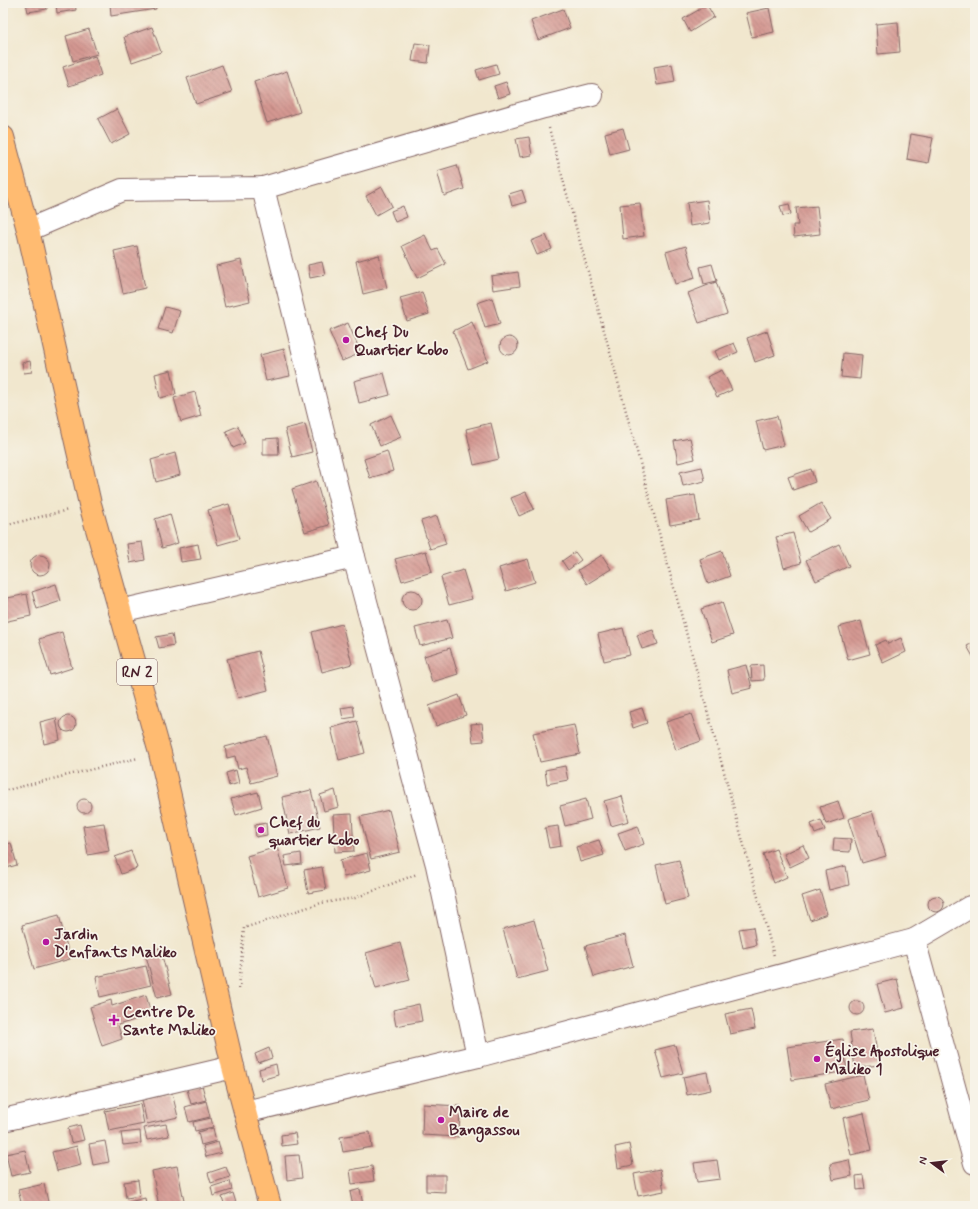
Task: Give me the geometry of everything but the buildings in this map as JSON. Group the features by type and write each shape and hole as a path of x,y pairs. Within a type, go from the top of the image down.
{"main road":[{"name":"RN 2","path":"3,137 28,230 90,504 160,753 233,1067 270,1206"}],"street":[{"path":"28,230 122,190 264,188 592,94"},
{"path":"264,188 354,556 438,865 478,1056"},
{"path":"120,611 354,556"},
{"path":"245,1112 478,1056 914,940 970,907 975,907"},
{"path":"914,940 975,1162"},
{"path":"3,1120 233,1067"}],"path":[{"path":"544,107 779,975"},
{"path":"3,526 90,504"},
{"path":"3,791 160,753"},
{"path":"239,990 244,928 321,903 355,898 438,865"}],"place":[{"name":"Chef Du Quartier Kobo","path":"346,340"},
{"name":"Chef du quartier Kobo","path":"261,830"},
{"name":"Jardin D'enfants Maliko","path":"46,942"},
{"name":"Centre De Sante Maliko","path":"114,1020"},
{"name":"Église Apostolique Maliko 1","path":"817,1059"},
{"name":"Maire de Bangassou","path":"441,1120"}]}
